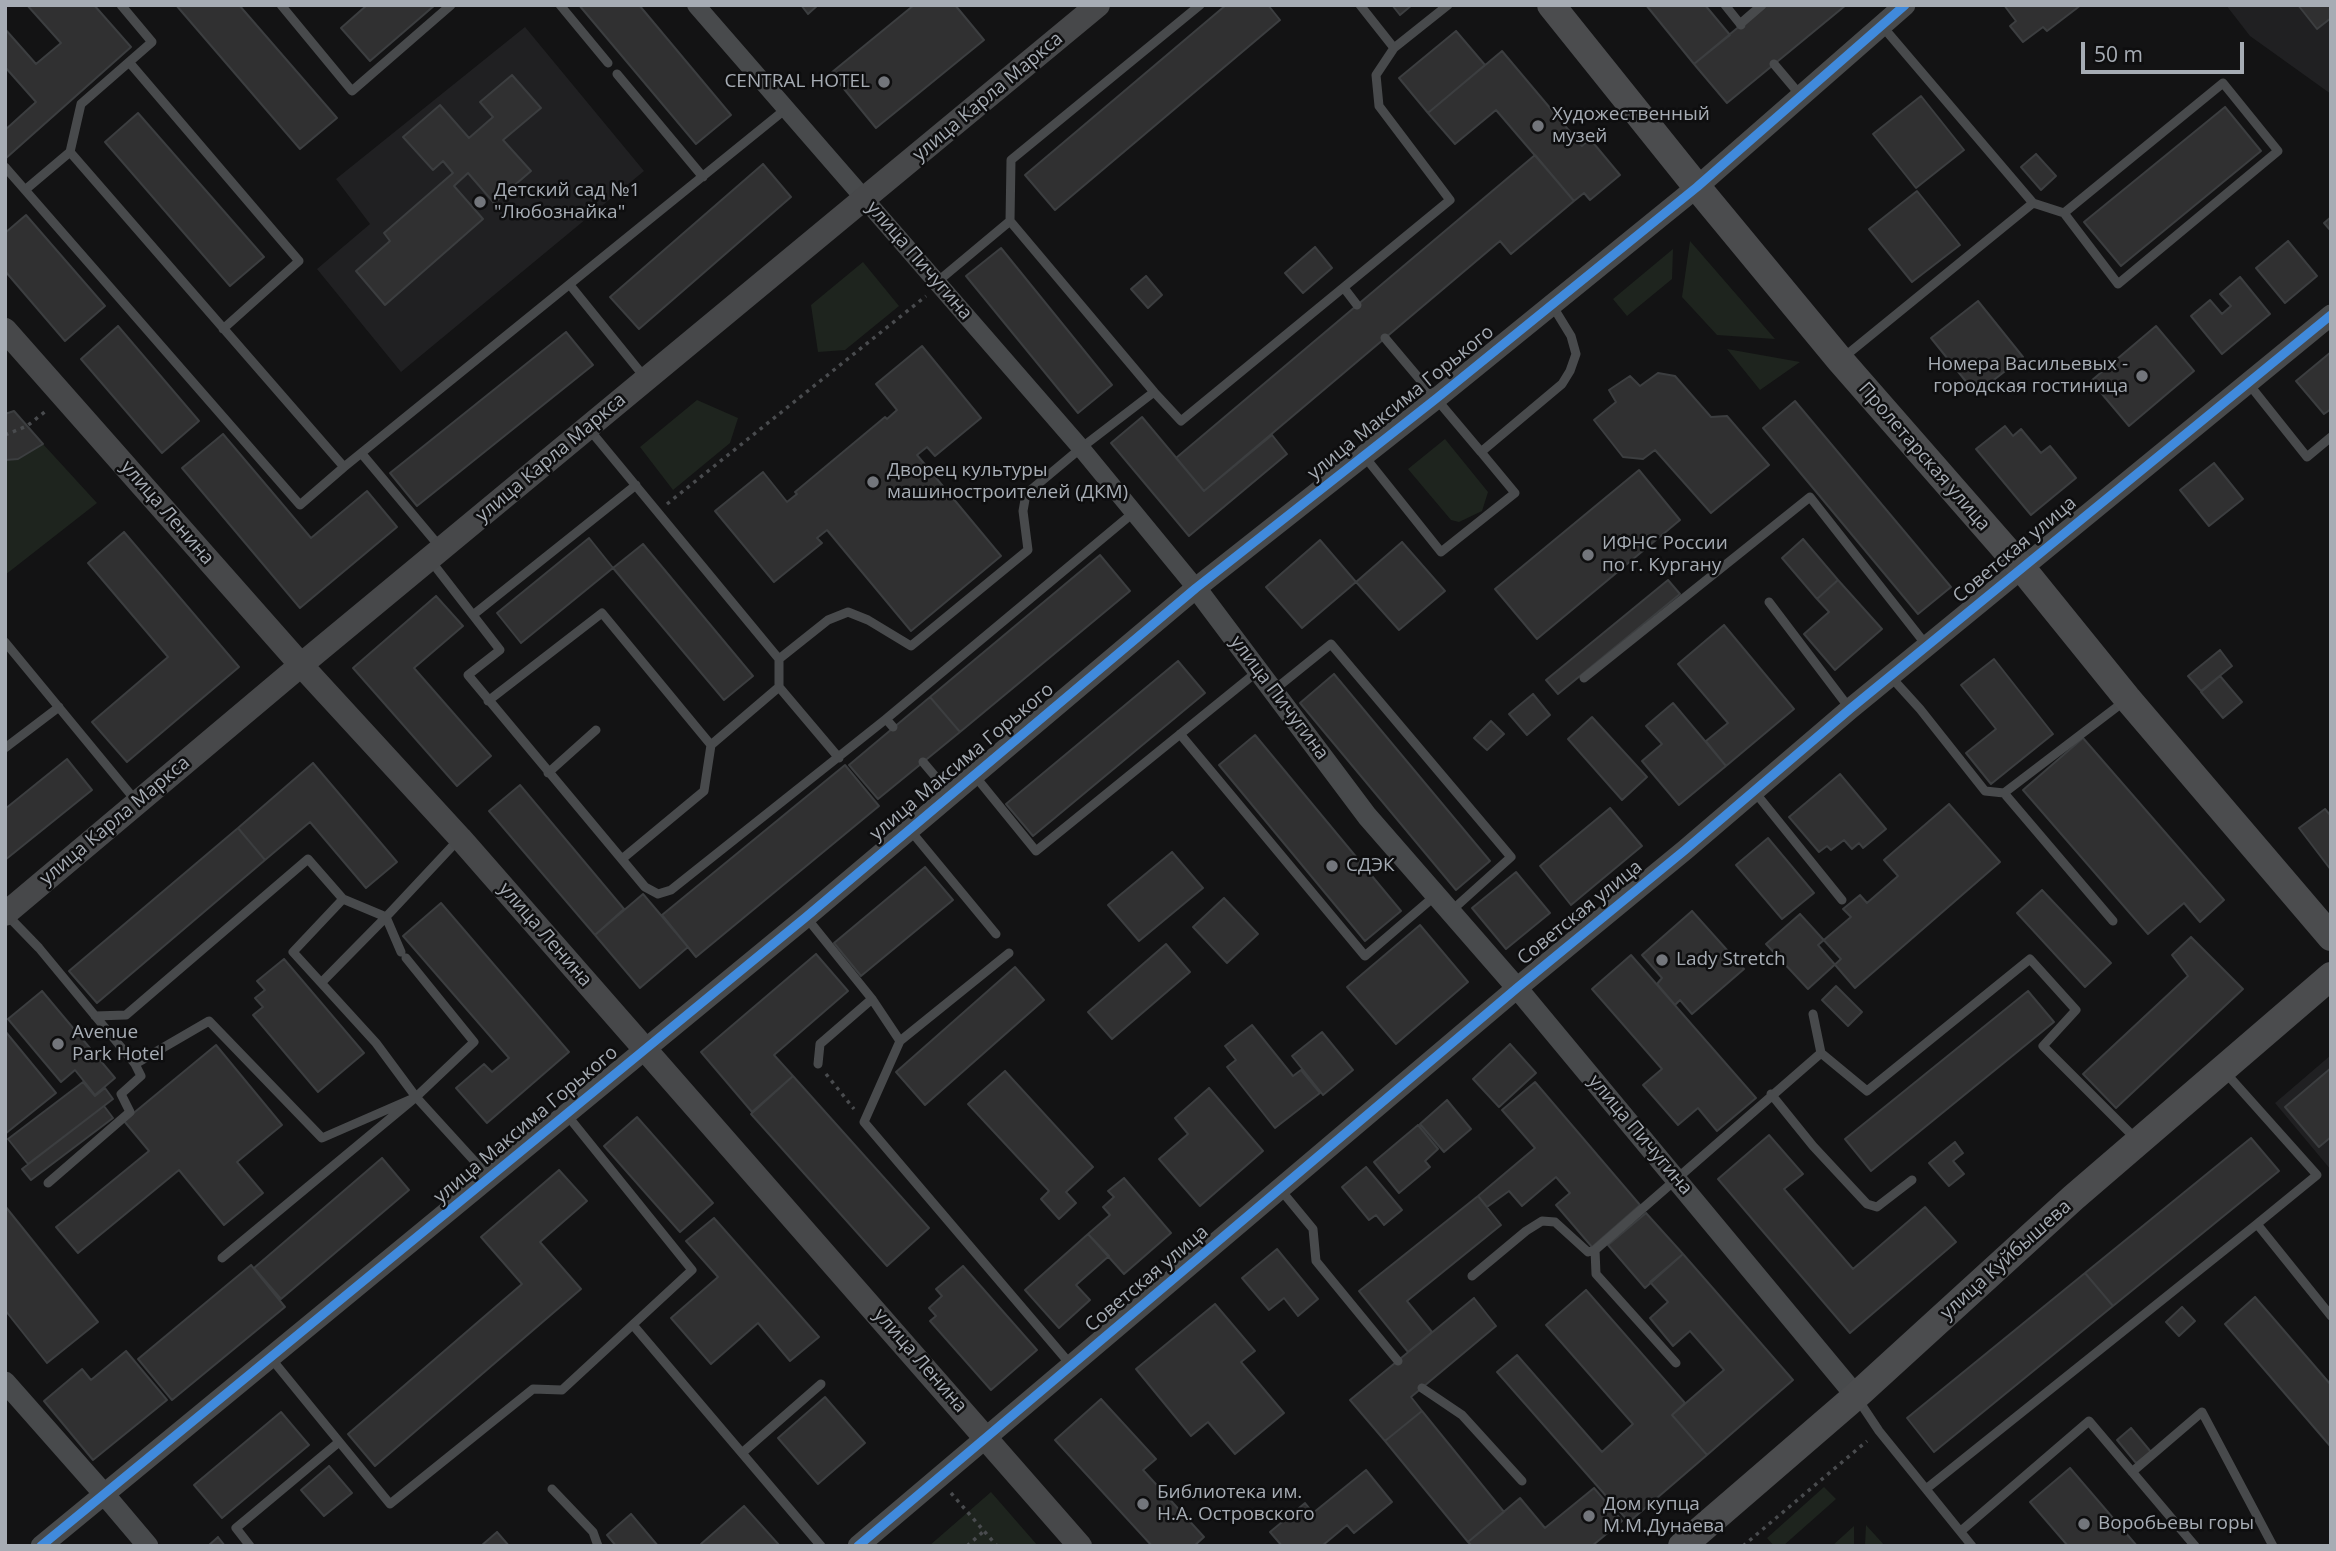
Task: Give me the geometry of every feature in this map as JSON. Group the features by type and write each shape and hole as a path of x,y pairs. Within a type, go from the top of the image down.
{"main road":[{"name":"улица Карла Маркса","path":"5,914 301,665 1098,5"},
{"name":"Пролетарская улица","path":"1550,5 1840,360 2021,567 2127,698 2331,937"},
{"name":"улица Ленина","path":"5,330 301,665 460,838 1080,1546"},
{"name":"улица Куйбышева","path":"1682,1546 1856,1396 2074,1198 2331,976"}],"street":[{"name":"улица Пичугина","path":"696,5 1081,448 1196,589 1367,816 1517,988 1856,1396"},
{"name":"улица Максима Горького","path":"41,1546 806,918 909,828 1196,589 1697,187 1905,5"},
{"name":"Советская улица","path":"858,1546 1850,709 2331,315"},
{"path":"5,1382 148,1546"}],"lane":[{"path":"25,190 70,152 81,104 152,42 121,5"},
{"path":"283,6 352,91 451,5"},
{"path":"560,5 608,63"},
{"path":"1200,5 1011,160 1010,220 1181,421 1450,200 1379,106 1376,75 1394,48 1448,5"},
{"path":"1360,5 1394,48"},
{"path":"1725,5 1741,24 1762,5"},
{"path":"1882,26 2033,203 2064,212 2118,284 2278,151 2223,83 2064,212"},
{"path":"129,62 299,261 223,329"},
{"path":"1774,64 1801,96"},
{"path":"617,74 703,177"},
{"path":"5,167 300,505 787,108"},
{"path":"70,152 344,467"},
{"path":"1840,360 2033,203"},
{"path":"938,283 1010,220"},
{"path":"570,285 647,379"},
{"path":"1344,288 1357,305"},
{"path":"1481,452 1562,384 1570,371 1576,354 1571,335 1552,305"},
{"path":"1364,456 1441,552 1515,493 1385,338"},
{"path":"2247,382 2307,457 2331,437"},
{"path":"779,659 828,620 848,612 868,620 911,646 1028,550 1023,511 1026,494 1154,392"},
{"path":"588,428 779,659 779,687 839,758"},
{"path":"362,454 435,554 473,615 500,650 468,676 645,887 658,894 671,890 839,758 1133,513"},
{"path":"473,615 636,485"},
{"path":"1584,678 1810,498 1927,646"},
{"path":"1769,601 1850,709"},
{"path":"488,701 602,613 711,745"},
{"path":"5,642 137,803"},
{"path":"1273,691 1331,644 1511,857 1450,912"},
{"path":"974,775 1036,851 1258,671"},
{"path":"1891,677 1985,791 2004,793 2113,921"},
{"path":"622,859 704,791 711,745 779,687"},
{"path":"2004,793 2127,698"},
{"path":"5,748 59,707"},
{"path":"886,719 893,727"},
{"path":"548,773 596,730"},
{"path":"1180,734 1365,956 1436,895"},
{"path":"923,762 950,794"},
{"path":"1755,791 1842,900"},
{"path":"909,828 996,934"},
{"path":"321,982 460,838"},
{"path":"95,1016 126,1015 309,859 344,898 386,917 403,955 474,1042 416,1097 222,1258"},
{"path":"344,898 293,952 376,1043 416,1097 489,1178"},
{"path":"5,914 39,948 135,1064 141,1076 121,1094 130,1112 48,1183"},
{"path":"806,918 872,999 900,1041"},
{"path":"1009,953 900,1041 864,1122 1071,1366"},
{"path":"1813,1014 1821,1053 1867,1091 2030,958 2076,1010 2043,1046 2139,1142"},
{"path":"818,1064 820,1044 872,999"},
{"path":"135,1064 209,1021 321,1138 416,1097"},
{"path":"1472,1276 1542,1221 1555,1222 1588,1252 1595,1250 1821,1053"},
{"path":"1926,1489 2317,1175 2224,1070"},
{"path":"1771,1094 1813,1146 1867,1204 1877,1207 1912,1180"},
{"path":"270,1357 390,1504 533,1389 562,1390 692,1270 567,1115"},
{"path":"1280,1189 1312,1229 1317,1261 1398,1361"},
{"path":"2257,1224 2331,1316"},
{"path":"1595,1250 1596,1274 1676,1363"},
{"path":"633,1325 821,1546"},
{"path":"742,1453 821,1384"},
{"path":"1422,1388 1462,1415 1522,1481"},
{"path":"1856,1396 1879,1431 1972,1546"},
{"path":"2132,1472 2202,1412 2273,1546"},
{"path":"1961,1531 2089,1422 2195,1546"},
{"path":"250,1546 236,1528 339,1442"},
{"path":"552,1489 593,1532 598,1546"}],"path":[{"path":"657,512 938,283"},
{"path":"5,435 27,426 63,396"},
{"path":"818,1064 864,1122"},
{"path":"1743,1546 1879,1431"},
{"path":"938,1478 997,1546"},
{"path":"967,1546 984,1531"}],"shaded area":[{"path":"2226,5 2331,5 2331,94 2250,36"},
{"name":"Детский cад №1 \"Любознайка\"","path":"525,27 644,171 401,372 317,269 370,224 336,179"},
{"path":"1690,241 1775,339 1717,335 1682,297"},
{"path":"1673,249 1672,279 1627,316 1613,299"},
{"path":"863,262 899,306 845,350 818,352 811,305"},
{"path":"1727,349 1800,362 1760,390"},
{"path":"697,400 738,418 730,443 673,490 640,447"},
{"path":"1445,439 1488,492 1482,511 1459,522 1451,520 1408,469"},
{"path":"43,444 97,503 5,575 5,460 18,459"},
{"path":"2331,1055 2331,1170 2275,1103"},
{"path":"1824,1487 1836,1499 1783,1546 1774,1546 1767,1538"},
{"path":"991,1492 1038,1546 929,1546"},
{"path":"1866,1525 1885,1546 1865,1546"},
{"path":"1854,1526 1854,1546 1832,1546"}],"building":[{"path":"27,5 94,5 131,47 5,159 5,130 36,102 5,67 5,29 36,64 61,43"},
{"path":"176,5 239,5 337,118 300,149"},
{"path":"367,5 435,5 370,61 341,28"},
{"path":"579,5 639,5 731,115 696,144"},
{"path":"801,5 818,5 808,14"},
{"path":"914,5 955,5 984,40 876,128 831,73"},
{"path":"1226,5 1268,5 1280,20 1055,210 1025,175"},
{"path":"1392,5 1412,5 1400,15"},
{"path":"1646,5 1705,5 1730,35 1694,64"},
{"path":"1765,5 1846,5 1727,103 1694,64"},
{"path":"2004,5 2081,5 2047,31 2043,27 2023,42 2010,26 2016,21"},
{"path":"2298,5 2331,5 2331,18 2317,29"},
{"path":"1456,31 1485,65 1428,113 1399,78"},
{"name":"Художественный музей","path":"1502,51 1582,146 1590,139 1620,175 1590,200 1584,193 1574,201 1496,110 1455,144 1428,113"},
{"path":"512,75 541,108 503,140 531,171 494,203 468,173 454,186 483,219 385,305 356,271 390,241 384,233 453,173 443,161 433,170 403,137 440,105 469,138 493,117 480,102"},
{"path":"1921,96 1964,150 1916,188 1873,134"},
{"path":"2225,107 2261,151 2121,266 2084,222"},
{"path":"138,113 264,257 230,286 105,142"},
{"path":"2036,154 2056,176 2041,190 2021,167"},
{"path":"1535,155 1574,201 1511,254 1500,241 1204,491 1176,458"},
{"path":"763,164 791,197 639,329 610,297"},
{"path":"1917,191 1960,245 1912,282 1869,229"},
{"path":"26,215 105,306 65,341 5,271 5,233"},
{"path":"2331,217 2331,231 2324,223"},
{"path":"2288,241 2317,276 2285,303 2256,268"},
{"path":"1315,247 1332,268 1303,293 1285,273"},
{"path":"1001,248 1112,385 1078,413 966,276"},
{"path":"1146,276 1162,295 1148,308 1131,289"},
{"path":"2240,277 2270,314 2222,354 2191,316 2210,300 2222,314 2231,306 2220,294"},
{"path":"1978,301 2023,357 1976,394 1931,338"},
{"path":"118,326 199,421 162,453 81,359"},
{"name":"Номера Васильевых - городская гостиница","path":"2156,326 2194,371 2129,426 2091,381"},
{"path":"566,332 593,365 417,506 390,473"},
{"name":"Дворец культуры машиностроителей (ДКМ)","path":"922,346 981,418 935,456 927,447 917,455 1001,556 911,631 827,530 817,538 822,543 774,582 715,511 763,472 787,502 797,494 795,492 897,410 876,384"},
{"path":"2331,352 2331,409 2324,414 2296,381"},
{"path":"1658,373 1675,376 1711,417 1727,416 1769,465 1711,513 1655,450 1643,459 1623,457 1594,420 1616,402 1609,390 1630,376 1640,386"},
{"path":"1795,401 1951,587 1918,614 1763,428"},
{"path":"14,411 43,444 18,459 5,460 5,414"},
{"path":"1142,417 1204,491 1272,435 1287,454 1189,536 1111,443"},
{"path":"2005,426 2013,436 2021,429 2041,453 2050,446 2076,478 2031,515 1976,449"},
{"path":"223,434 311,538 367,491 397,527 300,608 182,468"},
{"path":"2214,463 2243,499 2209,526 2180,490"},
{"name":"ИФНС России по г. Кургану","path":"1639,470 1680,520 1537,639 1495,589"},
{"path":"124,532 239,667 127,762 92,722 168,657 88,563"},
{"path":"589,538 613,568 521,643 497,613"},
{"path":"1803,539 1838,580 1817,599 1782,558"},
{"path":"1320,540 1356,582 1302,628 1266,587"},
{"path":"1402,542 1445,591 1399,630 1356,582"},
{"path":"643,544 753,676 724,700 613,568"},
{"path":"1100,555 1130,591 960,732 930,697"},
{"path":"1668,580 1680,594 1558,694 1546,680"},
{"path":"1838,580 1882,629 1835,670 1804,634 1829,612 1817,599"},
{"path":"436,596 463,626 414,668 491,756 457,786 353,668"},
{"path":"1724,625 1794,709 1726,766 1706,741 1728,723 1678,664"},
{"path":"2220,650 2232,666 2201,691 2188,676"},
{"path":"1994,659 2053,734 1991,784 1966,753 1996,729 1961,685"},
{"path":"1178,661 1205,693 1033,836 1006,804"},
{"path":"1334,674 1490,861 1456,890 1300,703"},
{"path":"2220,676 2242,702 2223,718 2201,692"},
{"path":"1533,694 1550,715 1527,735 1509,714"},
{"path":"930,697 960,732 878,799 849,765"},
{"path":"1673,703 1726,766 1679,805 1642,761 1662,744 1646,726"},
{"path":"1592,717 1647,777 1622,800 1568,739"},
{"path":"1491,721 1504,734 1487,750 1474,738"},
{"path":"1255,735 1401,911 1365,941 1219,765"},
{"path":"2083,738 2224,900 2200,922 2184,903 2148,934 2023,790"},
{"path":"67,759 92,790 5,860 5,809"},
{"path":"313,763 397,862 366,888 310,822 265,860 238,828"},
{"path":"845,765 879,806 696,957 662,915"},
{"path":"1840,774 1886,829 1863,848 1859,843 1852,849 1844,840 1831,850 1827,846 1819,852 1789,817"},
{"path":"520,785 624,909 595,935 489,811"},
{"path":"1949,804 2000,862 1855,988 1818,945 1851,917 1843,909 1860,895 1867,903 1898,876 1884,860"},
{"path":"1610,808 1642,846 1571,905 1540,866"},
{"path":"2325,809 2331,816 2331,870 2299,828"},
{"path":"238,828 265,860 97,1003 69,971"},
{"path":"1768,838 1814,893 1782,919 1736,865"},
{"path":"1172,852 1203,888 1139,941 1108,905"},
{"path":"925,867 953,900 861,976 834,943"},
{"path":"1516,872 1550,913 1506,949 1472,908"},
{"path":"2042,890 2111,963 2085,987 2017,913"},
{"path":"643,894 688,947 640,988 595,935"},
{"path":"1224,898 1258,934 1227,963 1193,927"},
{"path":"441,903 569,1052 487,1123 456,1088 484,1064 492,1072 509,1058 403,936"},
{"path":"1692,911 1744,969 1692,1014 1680,1000 1675,1005 1657,984 1662,978 1642,955"},
{"path":"1800,914 1841,959 1808,989 1766,944"},
{"path":"1420,925 1468,982 1396,1044 1347,987"},
{"path":"2191,937 2243,989 2116,1108 2083,1074 2188,976 2172,955"},
{"path":"1166,944 1190,972 1112,1039 1088,1012"},
{"path":"816,954 848,991 774,1055 793,1076 752,1112 701,1052"},
{"path":"1631,955 1756,1098 1717,1131 1698,1108 1678,1125 1643,1085 1662,1069 1592,989"},
{"path":"284,959 364,1053 318,1092 253,1015 263,1007 255,998 265,990 257,981"},
{"path":"1015,967 1044,1000 925,1105 896,1072"},
{"path":"1836,986 1862,1012 1848,1026 1822,1000"},
{"name":"Avenue Park Hotel","path":"42,991 115,1078 95,1095 75,1070 61,1082 8,1019"},
{"path":"2028,991 2054,1022 1871,1171 1845,1139"},
{"path":"1252,1025 1293,1076 1301,1070 1320,1093 1275,1128 1227,1067 1236,1060 1225,1046"},
{"path":"5,1031 56,1093 5,1134"},
{"path":"1322,1032 1353,1070 1323,1095 1292,1056"},
{"path":"1510,1044 1536,1073 1499,1107 1473,1079"},
{"path":"216,1045 282,1125 237,1162 263,1193 224,1225 179,1170 78,1253 56,1227 149,1151 124,1121"},
{"path":"2331,1068 2331,1137 2319,1147 2285,1107"},
{"path":"1005,1071 1093,1167 1066,1192 1076,1203 1059,1219 1041,1199 1049,1191 968,1104"},
{"path":"793,1076 929,1228 887,1266 751,1114"},
{"path":"83,1082 95,1096 105,1088 113,1099 28,1164 8,1139"},
{"path":"1535,1082 1640,1205 1592,1247 1556,1205 1570,1193 1556,1177 1522,1206 1509,1191 1487,1207 1478,1196 1535,1148 1502,1110"},
{"path":"1209,1088 1263,1151 1200,1206 1159,1159 1188,1134 1175,1118"},
{"path":"1447,1100 1471,1129 1444,1152 1420,1124"},
{"path":"104,1106 113,1118 31,1180 22,1169"},
{"path":"637,1117 713,1203 680,1232 604,1146"},
{"path":"1418,1125 1438,1149 1425,1161 1430,1167 1399,1193 1374,1162"},
{"path":"1769,1135 1803,1174 1784,1189 1853,1269 1925,1207 1956,1242 1850,1333 1718,1179"},
{"path":"2251,1138 2279,1171 2113,1306 2085,1273"},
{"path":"1955,1142 1963,1153 1953,1161 1964,1174 1949,1186 1929,1163"},
{"path":"382,1158 409,1190 281,1299 254,1268"},
{"path":"1366,1167 1402,1210 1384,1225 1376,1215 1369,1220 1342,1187"},
{"path":"559,1170 587,1201 540,1242 581,1289 375,1466 348,1434 522,1284 481,1237"},
{"path":"1124,1178 1171,1233 1124,1274 1088,1234 1110,1215 1103,1207 1114,1197 1108,1191"},
{"path":"1478,1196 1501,1225 1407,1301 1432,1332 1408,1352 1359,1291"},
{"path":"5,1206 98,1322 47,1363 5,1310"},
{"path":"1646,1213 1683,1254 1645,1288 1608,1245"},
{"path":"714,1218 819,1337 790,1361 758,1323 711,1364 671,1318 718,1277 686,1241"},
{"path":"1088,1234 1109,1256 1076,1285 1090,1300 1059,1328 1025,1290"},
{"path":"1277,1249 1318,1299 1298,1316 1284,1298 1269,1310 1242,1278"},
{"path":"1683,1254 1793,1380 1707,1455 1672,1415 1724,1370 1690,1331 1673,1346 1650,1318 1668,1302 1650,1282"},
{"path":"251,1265 285,1307 172,1400 138,1359"},
{"path":"963,1266 1037,1350 991,1390 930,1321 936,1316 929,1308 942,1296 936,1289"},
{"path":"2085,1273 2113,1306 1934,1452 1907,1418"},
{"path":"1586,1290 1685,1403 1672,1415 1707,1455 1629,1522 1497,1372 1517,1355 1602,1452 1633,1424 1546,1325"},
{"path":"2255,1297 2331,1385 2331,1447 2225,1324"},
{"path":"1474,1298 1496,1326 1411,1397 1422,1411 1385,1441 1350,1400"},
{"path":"1215,1304 1255,1351 1241,1362 1284,1413 1235,1454 1208,1422 1191,1436 1136,1369"},
{"path":"2182,1307 2195,1321 2179,1336 2166,1322"},
{"path":"126,1351 167,1400 93,1460 44,1401 82,1369 91,1380"},
{"path":"825,1397 865,1443 818,1484 778,1438"},
{"name":"Библиотека им. Н.А. Островского","path":"1101,1399 1156,1459 1143,1470 1204,1537 1194,1546 1152,1546 1055,1440"},
{"path":"1422,1411 1504,1512 1468,1542 1385,1441"},
{"path":"281,1412 309,1445 222,1518 194,1485"},
{"path":"2131,1428 2151,1452 2136,1463 2117,1440"},
{"path":"329,1466 352,1493 324,1516 301,1490"},
{"name":"Воробьевы горы","path":"2070,1468 2137,1546 2068,1546 2030,1502"},
{"path":"1366,1470 1392,1502 1354,1533 1347,1525 1322,1546 1282,1546 1270,1532 1305,1503 1313,1513"},
{"name":"Дом купца М.М.Дунаева","path":"1594,1488 1622,1521 1592,1546 1472,1546 1468,1542 1520,1498 1545,1528"},
{"path":"744,1506 779,1545 701,1544"},
{"path":"631,1514 658,1546 616,1546 607,1535"},
{"path":"497,1532 509,1546 481,1546"},
{"path":"218,1537 225,1546 208,1546"}],"cycle path":[{"path":"41,1546 806,917 1196,588 1437,398 1697,187 1905,5"},
{"path":"858,1546 1850,709 2331,315"}],"place":[{"name":"СENTRAL HOTEL","path":"884,82"},
{"name":"Художественный музей","path":"1538,126"},
{"name":"Детский cад №1 \"Любознайка\"","path":"480,202"},
{"name":"Номера Васильевых - городская гостиница","path":"2142,376"},
{"name":"Дворец культуры машиностроителей (ДКМ)","path":"873,482"},
{"name":"ИФНС России по г. Кургану","path":"1588,555"},
{"name":"СДЭК","path":"1332,866"},
{"name":"Lady Stretch","path":"1662,960"},
{"name":"Avenue Park Hotel","path":"58,1044"},
{"name":"Библиотека им. Н.А. Островского","path":"1143,1504"},
{"name":"Дом купца М.М.Дунаева","path":"1589,1516"},
{"name":"Воробьевы горы","path":"2084,1524"}]}
